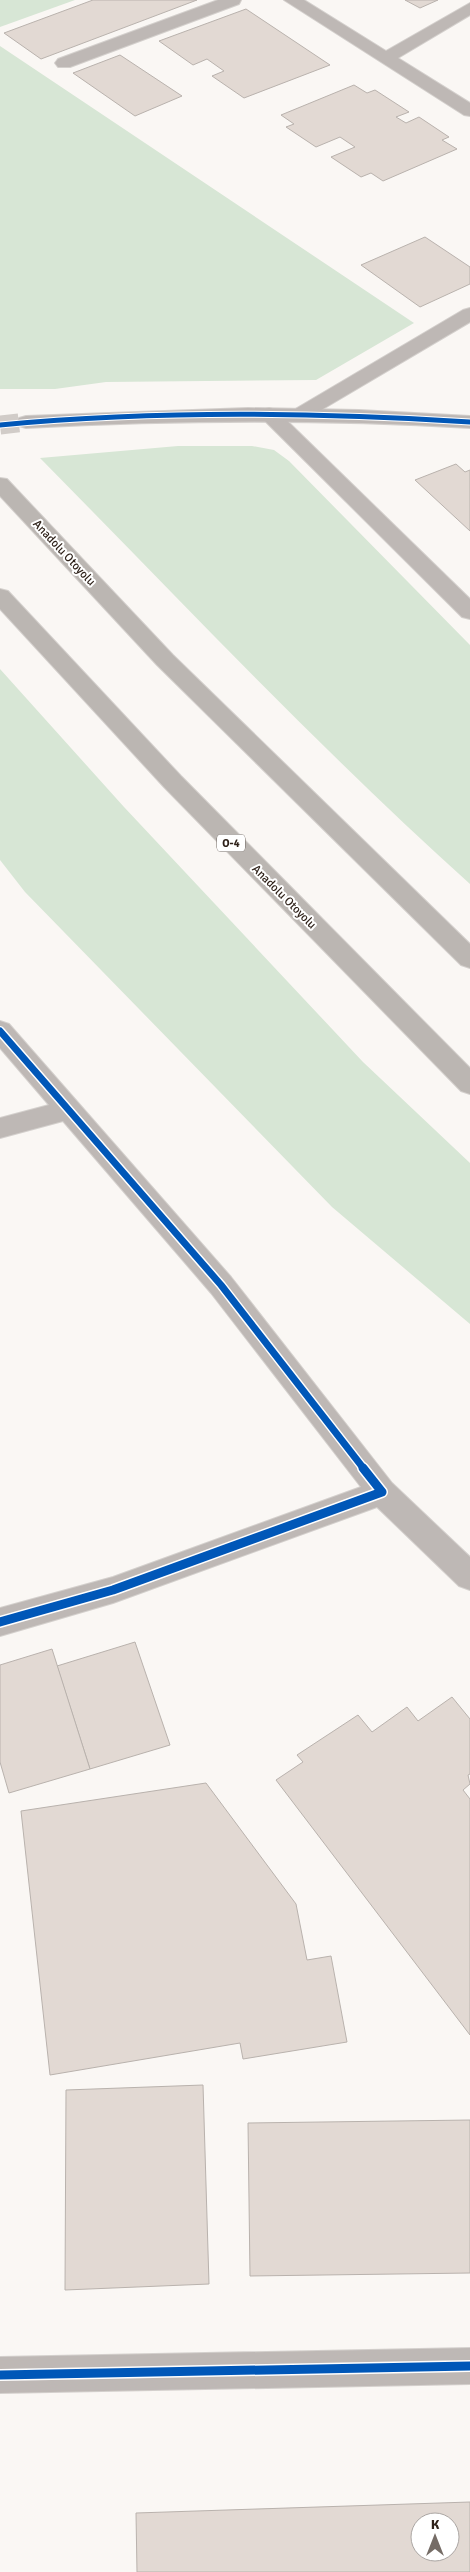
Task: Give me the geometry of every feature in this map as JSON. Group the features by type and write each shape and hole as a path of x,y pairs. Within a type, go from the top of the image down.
{"highway":[{"name":"Anadolu Otoyolu","path":"0,484 165,660 470,959"},
{"name":"Anadolu Otoyolu","path":"0,596 82,688 225,837 470,1084"}],"street":[{"path":"64,63 233,0"},
{"path":"292,0 470,111"},
{"path":"386,58 470,8"},
{"path":"299,415 470,314"},
{"path":"270,414 470,612"},
{"path":"26,422 124,417 270,414 470,422"},
{"path":"0,1031 221,1285 382,1492 470,1577"},
{"path":"0,1128 68,1110"},
{"path":"0,1622 113,1590 382,1492"},
{"path":"0,2376 470,2366"}],"green space":[{"path":"0,0 75,0 0,27"},
{"path":"0,46 414,323 316,380 106,382 55,389 0,389"},
{"path":"178,446 252,446 274,450 289,461 470,645 470,884 305,728 40,458"},
{"path":"0,669 124,807 363,1062 470,1163 470,1324 332,1207 25,892 0,860"}],"building":[{"path":"93,0 197,0 41,59 4,33"},
{"path":"405,0 438,0 420,8"},
{"path":"246,9 330,65 244,98 212,76 224,71 207,59 193,65 159,41"},
{"path":"120,55 182,96 135,116 73,73"},
{"path":"354,85 367,93 375,90 409,112 396,117 406,123 419,117 449,137 442,140 457,149 383,181 371,173 361,177 331,157 355,147 340,137 316,147 286,127 294,124 281,115"},
{"path":"425,237 470,267 470,284 420,307 361,265"},
{"path":"456,464 465,472 470,470 470,531 415,480"},
{"path":"135,1642 170,1745 90,1769 57,1666"},
{"path":"52,1649 90,1769 9,1793 0,1762 0,1665"},
{"path":"452,1697 470,1719 470,1774 468,1775 470,1784 463,1790 470,1799 470,2035 276,1780 303,1762 297,1755 358,1715 372,1732 407,1707 418,1721"},
{"path":"206,1783 296,1904 307,1960 331,1956 347,2042 243,2059 240,2043 50,2075 21,1811"},
{"path":"203,2085 209,2284 65,2290 66,2090"},
{"path":"470,2120 470,2273 250,2276 248,2123"},
{"path":"470,2502 470,2572 137,2572 136,2513"}],"tunnel":[{"path":"0,425 26,422"}],"cycle path":[{"path":"0,425 117,416 235,413 353,415 470,422"},
{"path":"0,1031 221,1285 382,1492 113,1590 0,1622"},
{"path":"0,2375 470,2366"}]}
